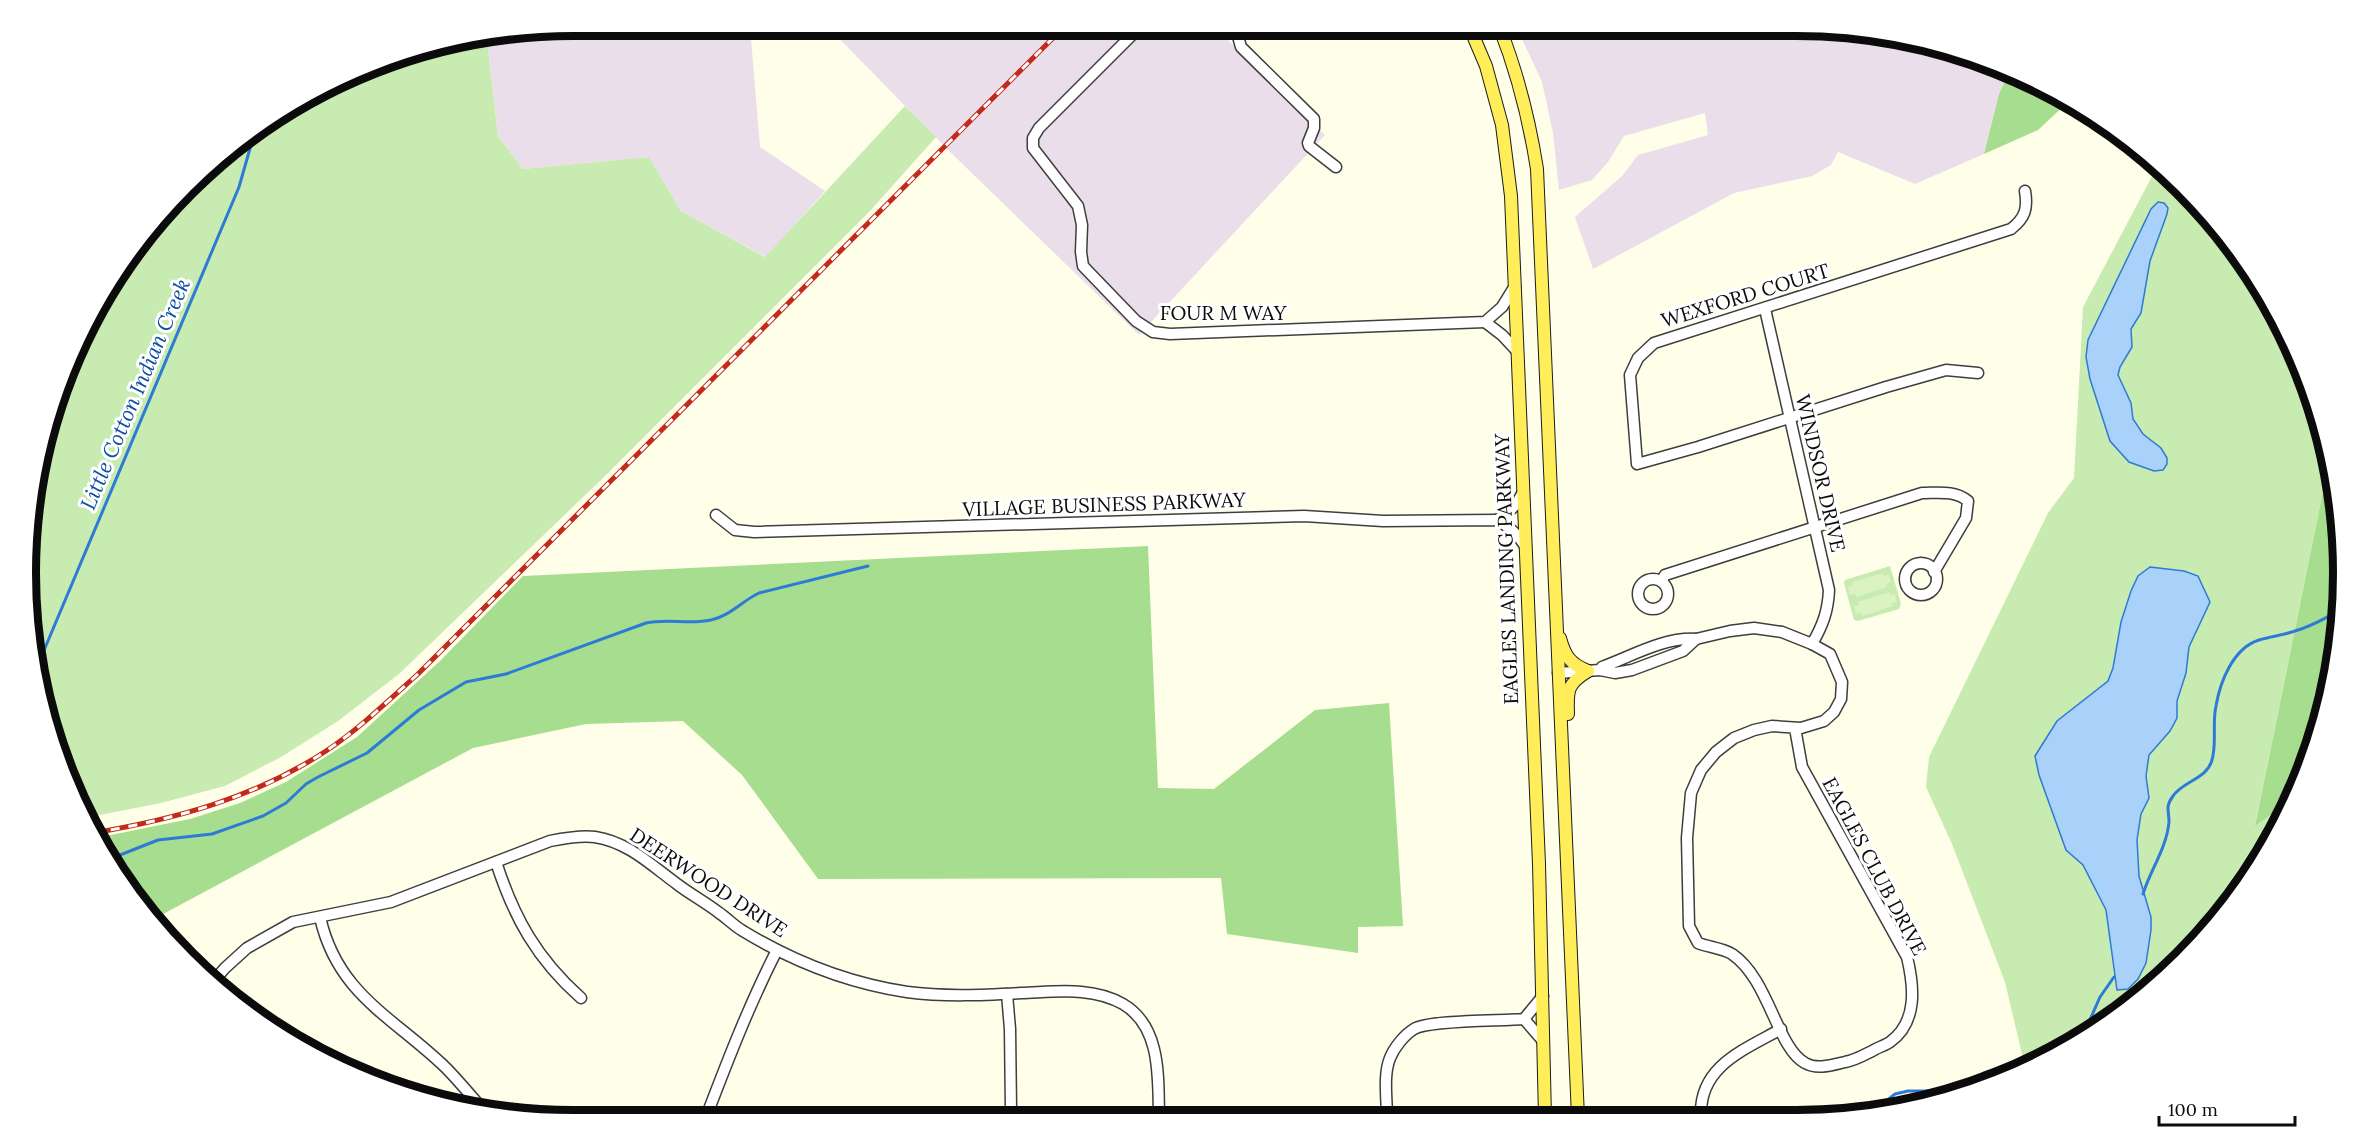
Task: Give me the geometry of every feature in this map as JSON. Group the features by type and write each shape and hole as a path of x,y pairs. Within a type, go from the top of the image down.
{"main road":[{"name":"EAGLES LANDING PARKWAY","path":"1473,36 1486,66 1502,125 1511,196 1543,996 1545,1110"},
{"path":"1503,36 1515,65 1529,118 1537,170 1578,1110"},
{"path":"1556,622 1567,658 1575,666 1597,671"},
{"path":"1566,829 1570,781 1567,693 1571,684 1597,671"}],"street":[{"name":"FOUR M WAY","path":"1131,36 1039,128 1033,138 1033,148 1078,206 1082,225 1083,266 1136,321 1153,332 1170,334 1485,322"},
{"path":"1238,36 1241,47 1314,119 1314,128 1308,143 1336,167"},
{"name":"WEXFORD COURT","path":"1789,417 1637,464 1630,375 1638,358 1654,343 2011,230 2020,222 2028,208 2025,191"},
{"path":"1515,286 1502,307 1485,322 1517,351"},
{"name":"WINDSOR DRIVE","path":"1764,309 1829,590 1828,611 1822,628 1812,644"},
{"path":"1789,417 1946,370 1978,373"},
{"path":"1497,520 1517,504 1523,492"},
{"path":"1661,581 1665,575 1922,493 1950,492 1968,501 1966,518 1941,564 1934,572"},
{"name":"VILLAGE BUSINESS PARKWAY","path":"716,515 735,530 754,532 1304,516 1383,521 1497,520"},
{"path":"1497,520 1509,526 1525,546"},
{"name":"EAGLES CLUB DRIVE","path":"1696,639 1754,628 1782,632 1830,654 1842,682 1841,699 1834,712 1824,721 1795,728 1772,726 1754,730 1734,738 1716,752 1701,770 1691,793 1687,838 1689,926 1698,942 1731,953 1747,968 1764,992 1795,1055 1805,1063 1816,1067 1829,1066 1859,1059 1891,1041 1906,1022 1913,1001 1912,981 1907,957 1802,767 1795,728"},
{"path":"1597,671 1602,667 1671,641 1684,638 1696,639"},
{"path":"1558,673 1597,671 1633,662 1648,665 1683,651 1696,639"},
{"name":"DEERWOOD DRIVE","path":"218,976 247,948 293,922 391,902 550,841 569,837 594,837 616,842 636,853 740,929 777,950 835,975 872,985 934,994 1082,991 1107,997 1123,1004 1136,1014 1148,1029 1158,1070 1159,1110"},
{"path":"496,862 507,898 541,957 557,976 581,998"},
{"path":"320,917 333,957 350,983 377,1010 444,1067 475,1101"},
{"path":"709,1110 753,997 777,950"},
{"path":"1007,994 1011,1110"},
{"path":"1387,1110 1387,1075 1390,1058 1405,1036 1415,1028 1431,1024 1524,1019 1543,996"},
{"path":"1524,1019 1543,1041"},
{"path":"1701,1110 1707,1081 1720,1066 1732,1056 1781,1029"}],"shaded area":[{"path":"573,36 751,36 760,147 825,191 766,257 681,211 649,157 523,169 498,136 487,43 538,37"},
{"path":"837,36 1224,36 1325,135 1139,335 949,151"},
{"path":"1521,36 1831,37 1901,46 1935,54 2006,79 1999,94 1984,154 1915,184 1838,152 1831,165 1812,176 1734,193 1593,269 1575,217 1622,176 1638,155 1708,135 1705,113 1624,136 1608,162 1592,180 1559,190 1553,133 1542,82"}],"green space":[{"path":"487,43 498,136 523,169 649,157 681,211 765,257 905,106 936,137 870,211 603,478 399,674 338,721 281,757 225,786 161,803 94,816 91,811 64,746 46,678 37,608 37,538 46,468 54,434 64,400 91,335 108,304 147,246 193,193 219,169 275,127 335,91 400,64 434,54"},
{"path":"2006,79 2062,107 2038,130 1984,154 1999,94"},
{"path":"2154,173 2176,193 2222,246 2278,335 2305,400 2325,482 2255,825 2279,808 2278,811 2261,842 2222,900 2176,953 2123,999 2064,1038 2023,1060 2005,982 1952,844 1926,787 1929,757 2048,513 2074,478 2083,307"},
{"path":"2325,482 2332,538 2333,573 2332,608 2323,678 2305,746 2279,808 2255,826"},
{"path":"1148,546 1158,788 1214,789 1315,710 1389,703 1403,926 1358,927 1358,953 1227,934 1221,878 818,879 742,775 683,721 586,724 473,748 160,916 105,836 190,819 240,803 286,782 357,737 441,660 523,576"},
{"path":"1890,566 1901,604 1899,609 1858,621 1854,620 1845,580"},
{"path":"1883,573 1884,576 1889,574 1891,582 1886,584 1887,587 1856,597 1855,594 1850,595 1848,587 1853,585 1852,582"},
{"path":"1889,592 1890,595 1895,594 1897,602 1892,603 1893,606 1862,616 1861,613 1856,614 1854,606 1859,605 1858,602"}],"water":[{"path":"2158,202 2164,203 2168,208 2167,214 2150,261 2141,313 2131,329 2132,347 2118,375 2131,403 2133,419 2143,434 2161,448 2167,458 2167,464 2163,470 2154,471 2129,462 2110,441 2090,379 2086,357 2088,340 2151,209"},
{"path":"2150,567 2184,571 2198,576 2210,602 2189,647 2186,673 2177,701 2177,718 2170,731 2149,755 2146,776 2149,798 2141,814 2137,840 2139,876 2151,917 2151,930 2146,963 2138,979 2128,989 2117,990 2106,910 2083,865 2066,850 2039,775 2035,756 2057,721 2108,681 2113,668 2121,622 2131,591 2138,576"}],"waterway":[{"name":"Little Cotton Indian Creek","path":"43,654 239,187 252,143"},
{"path":"117,856 158,840 212,834 263,816 286,803 306,784 367,753 419,710 466,682 506,674 646,623 695,622 718,618 759,593 868,566"},
{"path":"2143,894 2168,831 2168,806 2171,800 2177,791 2205,772 2212,760 2218,697 2229,667 2235,658 2242,650 2259,640 2304,628 2331,615"},
{"path":"2089,1022 2100,997 2114,977"},
{"path":"1973,1080 1984,1073 2025,1059"},
{"path":"1885,1102 1895,1094 1908,1091 1940,1090"}],"railway":[{"path":"102,831 154,821 243,794 299,767 326,751 362,724 418,674 1055,36"}]}
